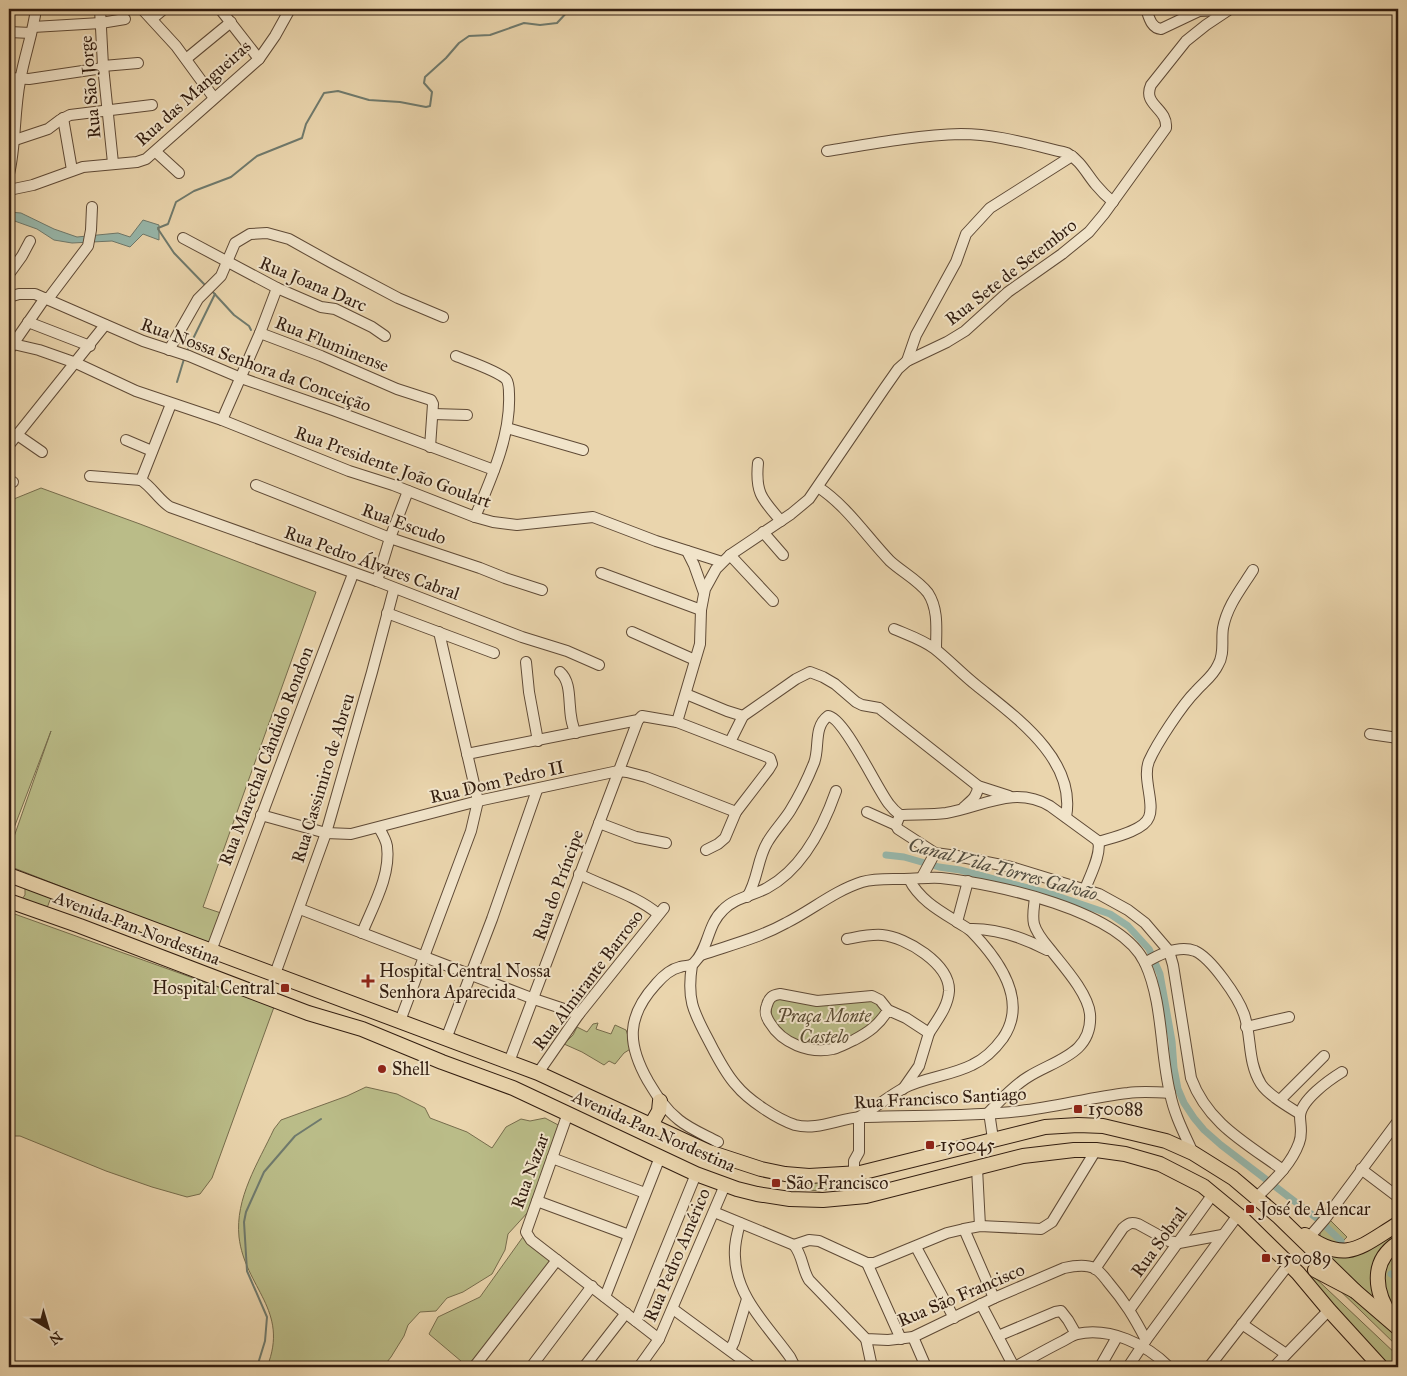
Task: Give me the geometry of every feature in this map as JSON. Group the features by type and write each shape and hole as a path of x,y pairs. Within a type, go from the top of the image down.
{"highway":[{"name":"Avenida Pan Nordestina","path":"15,877 538,1073 709,1152 761,1169 810,1176 860,1172 1045,1127 1103,1126 1166,1141 1193,1153 1224,1171 1257,1197 1306,1241"},
{"path":"9,902 17,901 25,895 25,887 15,877"},
{"path":"54,916 47,908 48,904 53,899 66,896"},
{"name":"Avenida Pan Nordestina","path":"9,902 54,916 308,1013 362,1030 513,1088 696,1174 725,1185 772,1197 823,1200 866,1196 1042,1153 1096,1150 1125,1154 1160,1164 1191,1179 1238,1215 1308,1283 1329,1310 1381,1367"},
{"path":"144,940 198,971"},
{"path":"549,1104 557,1104 563,1098 564,1093 560,1083"},
{"path":"652,1125 659,1111 660,1101"},
{"path":"966,1146 966,1158 977,1168"},
{"path":"948,1151 954,1161 954,1166 949,1175"},
{"path":"1306,1241 1327,1248 1345,1251 1363,1246 1398,1224"},
{"path":"1306,1241 1355,1291 1398,1327"},
{"path":"1283,1243 1308,1283"},
{"path":"1398,1243 1386,1255 1381,1264 1377,1287 1384,1305 1398,1327"},
{"path":"1315,1270 1355,1291"}],"street":[{"path":"9,169 15,140 12,121 36,9"},
{"name":"Rua São Jorge","path":"100,9 103,67 114,164"},
{"path":"142,9 186,59 214,98"},
{"path":"152,19 164,9"},
{"path":"220,9 259,59"},
{"path":"1146,9 1153,26 1156,29 1161,29 1199,11 1229,9"},
{"name":"Rua Sete de Setembro","path":"677,722 701,634 701,610 710,578 726,559 802,505 818,487 898,369 907,361 964,332 1008,292 1074,245 1094,226 1166,128 1165,118 1149,98 1148,91 1151,84 1186,41 1229,9"},
{"name":"Rua das Mangueiras","path":"9,190 33,185 83,167 137,162 146,159 259,59 275,36 285,11"},
{"path":"9,32 125,19"},
{"path":"186,59 231,22"},
{"path":"9,78 20,79 138,63"},
{"path":"15,140 42,131 76,114 152,105"},
{"path":"59,121 72,170"},
{"path":"827,151 961,134 1007,139 1072,156 1080,163 1095,185 1113,202"},
{"path":"156,152 179,173"},
{"path":"907,361 916,335 956,262 966,234 990,208 1072,156"},
{"path":"11,345 88,246 92,208"},
{"path":"169,350 198,299 221,276 236,243 250,234 267,233 289,239 398,298 443,317"},
{"name":"Rua Joana Darc","path":"183,238 276,288 321,306 335,309 372,327 385,336"},
{"path":"9,274 30,241"},
{"path":"222,420 260,333 276,288"},
{"name":"Rua Nossa Senhora da Conceição","path":"9,297 27,293 47,299 105,325 189,356 241,378 494,470"},
{"path":"28,322 90,346"},
{"path":"9,445 105,325"},
{"name":"Rua Fluminense","path":"260,333 321,356 391,386 428,398 432,401 433,414"},
{"name":"Rua Presidente João Goulart","path":"11,345 39,350 76,363 136,391 222,420 475,517 493,522 517,525 593,517 687,551 726,559"},
{"path":"456,356 506,380 508,384 510,408 507,428 494,470 475,517"},
{"path":"90,476 141,480 171,404"},
{"path":"430,447 433,414 467,415"},
{"path":"507,428 583,450"},
{"path":"16,434 42,452"},
{"path":"126,440 152,451"},
{"path":"758,463 756,479 758,490 763,501 781,520"},
{"name":"Rua Pedro Álvares Cabral","path":"141,480 150,486 170,506 599,664"},
{"name":"Rua Escudo","path":"256,485 390,538 542,590"},
{"path":"818,487 838,502 887,557 928,594 933,604 936,620 936,649"},
{"path":"377,581 390,538 408,491"},
{"path":"763,532 783,555"},
{"path":"687,551 704,594"},
{"path":"726,559 773,601"},
{"path":"1098,842 1138,828 1149,818 1148,763 1185,704 1220,664 1223,628 1232,604 1253,570"},
{"path":"602,573 701,610"},
{"name":"Rua Marechal Cândido Rondon","path":"211,951 353,574"},
{"name":"Rua Cassimiro de Abreu","path":"275,974 326,833 394,589"},
{"path":"387,613 494,652"},
{"path":"894,630 911,636 936,649 962,674 1022,722 1041,742 1054,763 1064,787 1068,800 1066,817"},
{"path":"400,1021 471,831 478,801 439,632"},
{"path":"632,632 695,660"},
{"path":"526,662 538,741"},
{"path":"560,672 567,680 570,719 576,733"},
{"path":"730,742 743,716 796,679 810,672 835,684 862,706 879,708 978,786 1010,796 1028,797 1042,801 1098,842"},
{"path":"686,694 743,716"},
{"path":"467,754 638,720 640,717 646,716 677,722 770,758 772,764 736,812 724,838 718,844 706,850"},
{"path":"747,897 756,879 761,855 767,842 790,811 815,760 821,724 828,716 832,716 857,748 898,820 903,833 933,857 956,856 1011,867 1085,889 1099,894 1128,910 1144,923 1169,951 1191,1078 1197,1095 1211,1114 1226,1129 1284,1170"},
{"name":"Rua do Príncipe","path":"509,1062 638,720"},
{"path":"1370,734 1398,738"},
{"name":"Rua Dom Pedro II","path":"262,815 326,833 352,834 478,801 537,790 618,771 646,777 736,812"},
{"path":"964,808 978,792 978,786"},
{"path":"446,1039 537,790"},
{"path":"718,1142 686,1125 660,1101 636,1058 632,1039 638,1012 656,984 668,973 679,967 692,965 701,955 715,919 722,910 733,902 768,888 796,863 823,824 836,792"},
{"path":"867,812 898,820 948,812 1010,796"},
{"path":"599,823 636,837 666,843"},
{"path":"362,933 384,876 388,860 387,844 379,828"},
{"path":"1085,889 1095,862 1098,842"},
{"path":"924,874 933,857"},
{"name":"Rua Almirante Barroso","path":"538,1073 579,1014 661,911 580,874"},
{"path":"701,955 787,923 844,889 864,881 909,879 924,874 968,881 1071,909 1107,925 1150,960 1170,1093 1193,1153"},
{"path":"860,1172 854,1168 853,1164 859,1152 860,1117 903,1089 973,1065 990,1054 1008,1030 1013,1017 1014,1004 1010,988 993,956 969,929 934,907 921,896 914,889 909,879"},
{"path":"957,922 968,881"},
{"path":"993,1139 989,1112 1016,1085 1029,1076 1068,1058 1080,1046 1089,1026 1090,1012 1084,996 1068,971 1043,941 1034,925 1033,911 1035,898"},
{"path":"300,909 534,999 579,1014"},
{"path":"969,929 990,930 1010,934 1028,940 1052,952"},
{"path":"847,939 880,934 906,942 928,957 943,972 947,979 949,991 946,1006 930,1033 919,1066 903,1089"},
{"path":"1150,960 1169,951 1196,951 1202,957 1229,985 1237,998 1244,1015 1254,1068 1262,1085 1300,1114"},
{"name":"Rua Francisco Santiago","path":"692,965 689,994 693,1009 718,1059 736,1086 743,1092 767,1110 797,1125 821,1126 860,1117 1008,1112 1054,1106 1129,1092 1170,1093"},
{"path":"888,1010 879,1024 867,1033 840,1047 823,1050 796,1046 778,1034 765,1016 765,1010 770,998 774,995 780,994 817,1001 872,996 880,1000 888,1010 906,1018 930,1033"},
{"path":"1246,1027 1289,1017"},
{"path":"1280,1100 1324,1056"},
{"path":"1257,1197 1284,1170 1300,1141 1302,1130 1300,1114 1306,1103 1316,1092 1342,1072"},
{"name":"Rua Nazar","path":"557,1260 531,1240 526,1229 568,1113"},
{"path":"1306,1241 1323,1222 1398,1121"},
{"path":"794,1246 809,1240 819,1241 867,1263 874,1263 947,1233 964,1229 980,1226 1041,1229 1047,1227 1052,1222 1096,1150"},
{"path":"605,1296 660,1157"},
{"path":"552,1158 645,1193"},
{"path":"977,1168 980,1226"},
{"path":"1361,1169 1398,1196"},
{"path":"636,1321 696,1174"},
{"name":"Rua Pedro Américo","path":"639,1367 659,1339 673,1310 725,1185"},
{"name":"Rua Sobral","path":"1130,1309 1213,1194"},
{"path":"537,1201 629,1235"},
{"path":"714,1212 794,1246 801,1256 809,1280 866,1339 872,1367"},
{"path":"1128,1367 1238,1215"},
{"path":"740,1223 735,1244 735,1258 737,1271 747,1299 790,1357 795,1367"},
{"path":"1169,1367 1144,1343 1130,1309 1095,1269 1129,1223 1138,1224 1169,1241 1178,1243 1222,1235"},
{"path":"964,1229 994,1298"},
{"path":"916,1246 954,1318"},
{"path":"474,1367 557,1260 659,1339"},
{"path":"867,1263 901,1339"},
{"path":"1209,1367 1289,1264"},
{"name":"Rua São Francisco","path":"866,1339 888,1340 913,1337 994,1298 1064,1268 1088,1266 1095,1269"},
{"path":"534,1366 592,1286"},
{"path":"730,1350 747,1299"},
{"path":"982,1304 1015,1367 1076,1334 1101,1334 1144,1343"},
{"path":"673,1310 752,1367"},
{"path":"1274,1367 1329,1310"},
{"path":"998,1336 1061,1311 1076,1334"},
{"path":"584,1367 626,1313"},
{"path":"1242,1324 1286,1354"},
{"path":"913,1337 926,1367"},
{"path":"1100,1367 1117,1337"},
{"path":"785,1367 790,1357"}],"green space":[{"path":"41,488 316,592 203,907 221,913 213,946 9,866 9,851 51,731 9,841 9,501"},
{"path":"25,887 57,897 50,900 47,908 22,899 25,895"},
{"path":"9,912 274,1007 212,1178 200,1194 187,1197 152,1187 106,1171 20,1136 9,1136"},
{"name":"Praça Monte Castelo","path":"777,996 870,997 886,1010 881,1019 839,1045 815,1047 790,1039 771,1019 772,1000"},
{"path":"598,1023 596,1029 611,1034 615,1025 626,1030 632,1048 624,1053 615,1064 609,1061 604,1065 564,1044 573,1035 577,1027 587,1032 593,1024"},
{"path":"366,1087 397,1094 425,1108 430,1118 467,1132 492,1148 506,1127 521,1119 530,1121 545,1118 562,1127 529,1211 508,1234 505,1250 492,1274 463,1292 447,1298 436,1311 420,1312 408,1325 404,1336 383,1367 267,1367 273,1347 273,1330 270,1314 249,1271 239,1237 239,1223 244,1195 261,1155 274,1129 281,1120 347,1096"},
{"path":"802,1182 859,1184 819,1191 800,1189"},
{"path":"1330,1220 1347,1237 1339,1245 1327,1241 1320,1236 1320,1233"},
{"path":"1398,1227 1398,1240 1383,1254 1377,1306 1320,1249 1333,1253"},
{"path":"525,1234 560,1260 476,1367 468,1367 429,1334 438,1317 480,1297"},
{"path":"1398,1249 1398,1320 1382,1286 1385,1266"},
{"path":"1309,1272 1398,1356 1398,1367 1385,1367 1314,1286"},
{"path":"1328,1279 1353,1292 1398,1333 1398,1347"}],"shaded area":[{"path":"9,212 21,213 54,229 77,237 118,233 130,237 143,220 159,225 159,240 143,234 130,247 112,241 72,243 54,240 37,229 9,219"}],"waterway":[{"path":"158,228 168,224 176,202 194,191 231,177 257,156 302,138 306,124 324,93 338,91 369,100 430,106 432,92 424,83 425,77 459,43 469,36 490,35 524,23 540,25 557,23 570,9"},
{"path":"158,229 174,253 205,285"},
{"path":"211,290 251,330"},
{"path":"188,349 215,294"},
{"path":"177,382 184,359"},
{"name":"Canal Vila Torres Galvão","path":"886,855 904,857 939,867 960,870 1051,894 1110,914 1128,926 1149,949 1160,974 1178,1089 1184,1103 1194,1118 1221,1145 1319,1220 1341,1241"},
{"path":"257,1367 265,1341 267,1317 247,1271 244,1222 246,1212 264,1172 295,1136 321,1119"},
{"name":"Canal Vila Torres Galvão","path":"1391,1274 1398,1278"}],"place":[{"name":"Hospital Central Nossa Senhora Aparecida","path":"368,981"},
{"name":"Hospital Central","path":"285,988"},
{"name":"Shell","path":"382,1069"},
{"name":"150088","path":"1078,1109"},
{"name":"150045","path":"930,1145"},
{"name":"São Francisco","path":"776,1183"},
{"name":"José de Alencar","path":"1250,1209"},
{"name":"150089","path":"1266,1258"}]}
